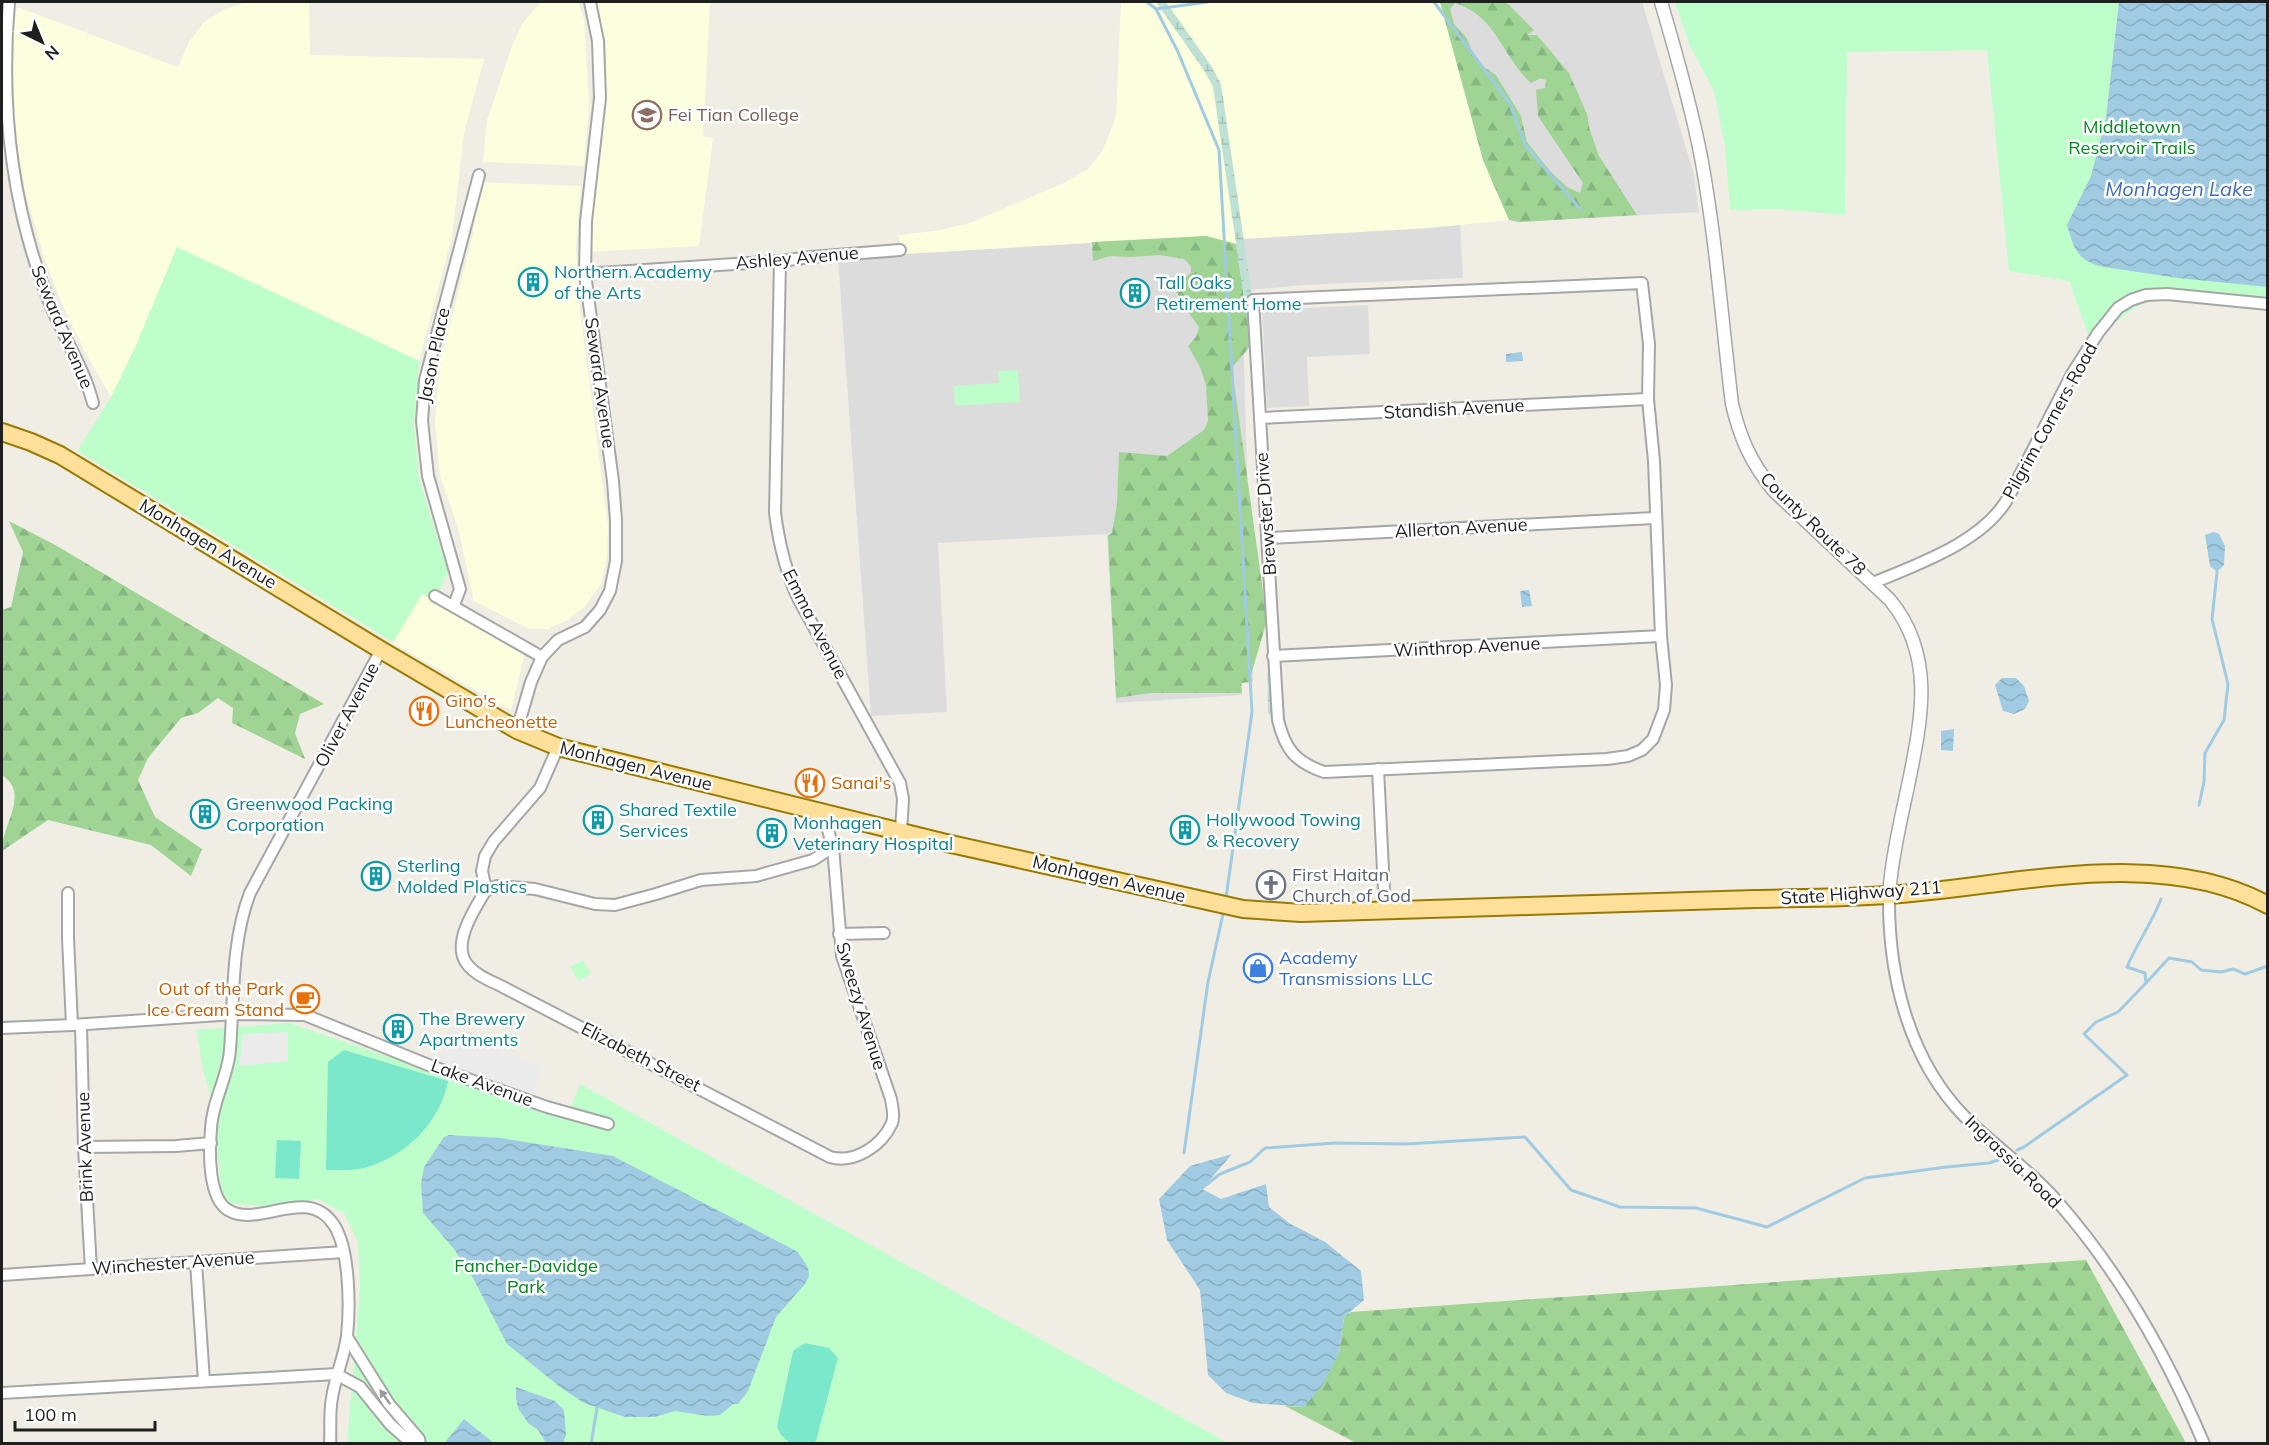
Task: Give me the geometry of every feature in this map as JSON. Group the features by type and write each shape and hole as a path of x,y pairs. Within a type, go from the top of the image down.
{"main road":[{"name":"Monhagen Avenue","path":"2,432 60,455 381,650 518,730 558,747 823,813 1243,909 1301,913 1449,908"},
{"name":"State Highway 211","path":"1449,908 1889,895 2019,879 2107,874 2167,874 2203,881 2240,892 2268,905"}],"street":[{"name":"Seward Avenue","path":"9,2 3,41 2,77 6,129 17,196 35,263 54,312 86,378 93,403"},
{"name":"Seward Avenue","path":"518,730 531,682 542,657 558,640 585,627 600,610 610,591 616,561 613,481 585,274 586,221 600,98 598,41 590,2"},
{"name":"County Route 78","path":"1661,2 1701,156 1710,211 1732,404 1739,433 1758,471 1774,491 1873,583 1900,612 1911,633 1920,670 1922,697 1919,729 1892,864 1889,895"},
{"name":"Jason Place","path":"454,605 460,589 428,476 423,405 425,380 479,175"},
{"name":"Ashley Avenue","path":"585,274 780,261 900,250"},
{"name":"Emma Avenue","path":"780,261 775,513 779,547 788,576 799,600 900,783 903,799 901,831"},
{"name":"Brewster Drive","path":"1641,282 1649,344 1648,399 1654,461 1654,518 1660,636 1666,685 1664,710 1653,739 1642,750 1628,756 1607,759 1324,772 1308,767 1291,752 1278,720 1253,300 1641,282"},
{"name":"Pilgrim Corners Road","path":"1873,583 1958,544 1996,515 2008,498 2072,374 2098,333 2118,308 2145,295 2167,294 2268,304"},
{"name":"Standish Avenue","path":"1260,418 1648,399"},
{"name":"Allerton Avenue","path":"1268,537 1654,518"},
{"path":"435,596 542,657"},
{"name":"Winthrop Avenue","path":"1273,656 1660,636"},
{"name":"Oliver Avenue","path":"330,1443 331,1400 347,1337 348,1308 344,1252 334,1225 324,1214 316,1210 296,1207 236,1215 225,1209 218,1200 212,1184 211,1128 228,1066 234,1014 237,939 242,915 250,893 381,650"},
{"path":"558,747 540,788 494,841 485,856 482,871 486,890 497,886 535,889 595,904 615,905 701,880 756,876 813,860 833,847"},
{"path":"1378,769 1385,910"},
{"name":"Sweezy Avenue","path":"823,813 833,847 839,934 843,956 894,1114 882,1138 864,1153 842,1160 830,1156"},
{"name":"Elizabeth Street","path":"486,890 472,914 461,949 467,964 503,987 830,1156"},
{"name":"Brink Avenue","path":"68,893 68,938 77,1025 91,1269"},
{"name":"Ingrassia Road","path":"1889,895 1889,932 1901,994 1921,1057 1943,1091 1966,1117 2041,1185 2093,1247 2137,1312 2167,1362 2204,1443"},
{"path":"839,934 884,933"},
{"name":"Lake Avenue","path":"2,1028 234,1014 305,1015 431,1066 547,1107 608,1124"},
{"path":"84,1147 176,1146 212,1143"},
{"name":"Winchester Avenue","path":"2,1275 344,1252"},
{"path":"196,1262 204,1381"},
{"path":"347,1337 369,1376 420,1443"},
{"path":"2,1393 336,1374 360,1387 395,1428 412,1443"}],"shaded area":[{"path":"249,2 309,2 310,55 484,59 464,133 452,236 419,361 177,247 145,326 111,397 85,352 63,306 45,261 26,195 12,116 10,85 11,41 17,7 178,67 189,42 204,22 225,9"},
{"path":"541,2 578,2 584,19 589,104 584,166 483,162 487,120 512,46 522,24"},
{"name":"Fei Tian College","path":"596,2 710,2 703,137 713,138 699,246 588,252 600,95"},
{"path":"1121,2 1440,2 1483,160 1509,220 1429,228 1241,239 1236,244 1206,236 902,254 899,235 936,231 970,223 1064,183 1088,169 1103,150 1116,117"},
{"path":"1440,2 1642,2 1694,175 1699,212 1519,222 1509,220 1483,160"},
{"path":"479,182 581,186 576,248 580,311 608,526 607,556 601,584 586,605 568,620 548,629 529,629 474,601 458,528 440,476 435,422 439,375 473,233"},
{"path":"1460,225 1463,278 1304,285 1242,291 1253,682 1242,683 1242,695 1116,703 1107,534 938,543 947,712 871,716 838,258 1206,236 1236,244 1240,239"},
{"path":"1368,305 1370,354 1307,357 1309,406 1267,408 1262,310"},
{"path":"422,594 525,652 511,710 393,643"},
{"path":"450,1028 543,1068 532,1095 437,1061"},
{"path":"288,1032 288,1061 239,1066 243,1034"}],"green space":[{"path":"1156,2 1166,2 1212,67 1221,84 1259,344 1273,717 1268,713 1267,620 1251,345 1213,87"},
{"path":"1440,2 1502,2 1508,4 1534,30 1527,35 1537,35 1569,73 1587,114 1599,156 1637,215 1519,222 1509,220 1483,160","holes":["1455,3 1469,9 1490,27 1521,73 1531,83 1541,78 1546,80 1545,88 1536,90 1538,116 1583,183 1580,193 1567,187 1550,171 1527,142 1521,116 1496,75 1477,62 1466,37 1454,24 1450,9"]},
{"name":"Middletown Reservoir Trails","path":"1675,2 2267,2 2267,303 2162,298 2137,306 2091,342 2069,281 2009,271 1987,50 1847,52 1845,215 1778,209 1730,210 1725,147 1714,91 1690,46"},
{"path":"1206,236 1236,244 1251,345 1232,368 1267,620 1249,682 1241,683 1242,693 1150,693 1116,698 1108,536 1112,533 1117,504 1119,452 1167,456 1204,430 1208,421 1206,385 1200,367 1188,346 1196,337 1199,327 1185,308 1176,285 1191,273 1191,266 1184,259 1160,255 1110,256 1093,261 1092,242"},
{"path":"177,247 419,361 414,426 419,479 448,572 435,601 422,594 393,642 77,451 111,397 134,350"},
{"path":"1018,370 1020,402 955,406 954,386 999,383 998,371"},
{"path":"9,521 57,546 324,704 300,714 295,733 305,759 232,723 233,708 218,698 198,713 181,718 148,758 138,780 155,817 202,849 191,876 151,845 48,820 2,851 14,801 14,791 2,775 2,610 11,607 23,552"},
{"path":"583,960 591,974 578,981 570,967"},
{"name":"Fancher-Davidge Park","path":"289,1023 567,1117 580,1084 1228,1443 347,1443 360,1288 358,1242 344,1213 318,1199 275,1207 227,1203 221,1187 213,1102 204,1074 196,1030"},
{"path":"344,1050 448,1081 444,1096 429,1124 406,1147 379,1163 364,1168 326,1170 328,1062"},
{"path":"277,1140 301,1141 299,1179 275,1178"},
{"path":"2086,1260 2186,1443 1358,1444 1285,1406 1304,1407 1339,1353 1344,1317 1351,1312"},
{"path":"805,1343 829,1348 838,1358 816,1441 790,1443 781,1435 777,1427 793,1351"}],"water":[{"name":"Monhagen Lake","path":"2119,2 2267,2 2267,287 2178,278 2104,267 2088,261 2078,253 2067,225 2091,176 2106,118"},
{"path":"1522,352 1523,361 1506,362 1506,354"},
{"path":"2214,532 2219,534 2225,546 2224,565 2217,572 2210,566 2205,535"},
{"path":"1529,590 1532,606 1522,607 1520,591"},
{"path":"2002,678 2016,678 2024,686 2029,701 2025,709 2014,714 2003,711 1995,685"},
{"path":"1954,729 1953,751 1941,750 1941,731"},
{"path":"449,1135 501,1138 613,1156 798,1252 808,1268 809,1276 805,1284 776,1317 748,1391 738,1404 733,1404 720,1415 708,1416 675,1411 655,1417 625,1417 584,1403 560,1387 507,1344 473,1278 454,1249 423,1213 421,1184 424,1167 444,1137"},
{"path":"1232,1154 1202,1189 1221,1199 1266,1184 1269,1207 1289,1223 1325,1242 1361,1271 1364,1300 1344,1317 1339,1353 1322,1386 1304,1407 1253,1403 1226,1393 1208,1375 1200,1290 1167,1240 1159,1199 1190,1166"},
{"path":"516,1387 555,1401 564,1410 566,1435 563,1443 546,1443 538,1430 528,1423 518,1408"},
{"path":"464,1419 494,1443 449,1444 446,1441"}],"waterway":[{"path":"1147,2 1156,9 1178,52 1219,150 1252,712 1226,898"},
{"path":"1156,9 1208,2"},
{"path":"1434,2 1510,104 1525,145 1581,210"},
{"path":"2199,805 2204,782 2205,753 2224,720 2228,684 2212,619 2217,572"},
{"path":"2017,1150 2127,1075 2084,1034 2096,1022 2118,1012 2146,983 2145,973 2127,967 2161,899"},
{"path":"1184,1153 1208,982 1223,914"},
{"path":"2146,983 2169,958 2192,962 2201,970 2221,972 2233,969 2245,974 2268,966"},
{"path":"1202,1188 1220,1174 1250,1162 1265,1148 1335,1143 1406,1144 1525,1137 1571,1190 1620,1207 1696,1208 1767,1227 1865,1178 1998,1160"},
{"path":"591,1444 597,1408"}],"place":[{"name":"Fei Tian College","path":"647,115"},
{"name":"Northern Academy of the Arts","path":"533,282"},
{"name":"Tall Oaks Retirement Home","path":"1135,293"},
{"name":"Gino's Luncheonette","path":"424,711"},
{"name":"Sanai's","path":"810,783"},
{"name":"Greenwood Packing Corporation","path":"205,814"},
{"name":"Shared Textile Services","path":"598,820"},
{"name":"Hollywood Towing & Recovery","path":"1185,830"},
{"name":"Monhagen Veterinary Hospital","path":"772,833"},
{"name":"Sterling Molded Plastics","path":"376,876"},
{"name":"First Haitan Church of God","path":"1271,885"},
{"name":"Academy Transmissions LLC","path":"1258,968"},
{"name":"Out of the Park Ice Cream Stand","path":"305,999"},
{"name":"The Brewery Apartments","path":"398,1029"}]}
